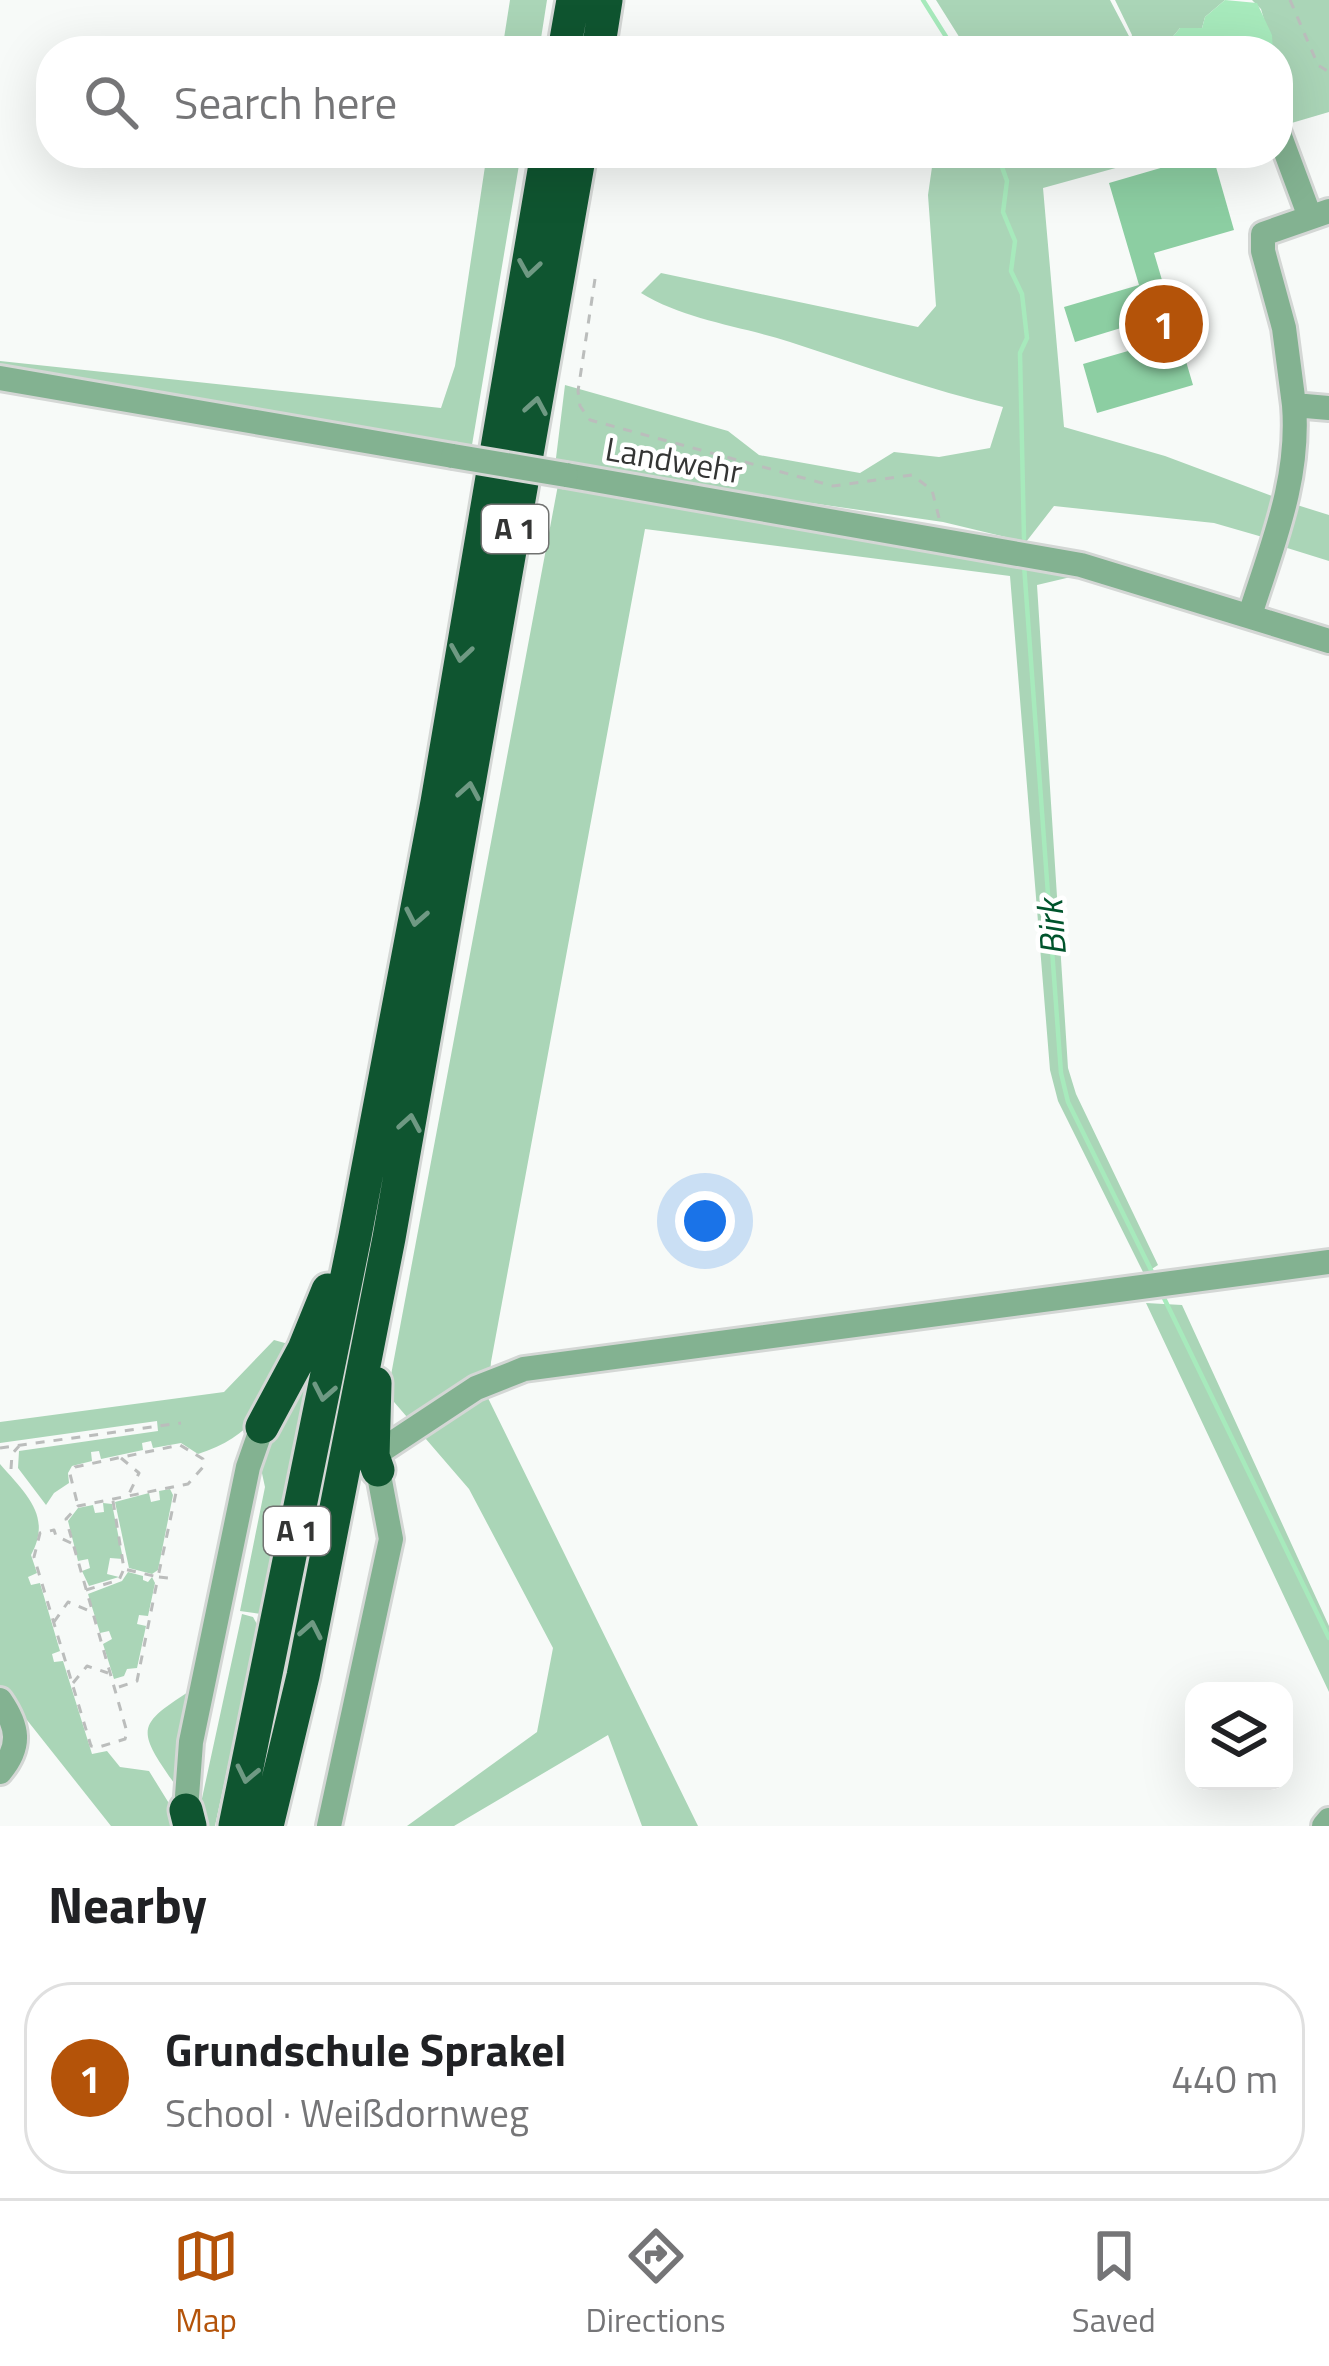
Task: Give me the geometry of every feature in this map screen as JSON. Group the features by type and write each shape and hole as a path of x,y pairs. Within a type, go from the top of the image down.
{"highway":[{"path":"566,36 572,0"},
{"path":"600,36 606,0"},
{"name":"A 1","path":"235,1826 437,802 545,168"},
{"name":"A 1","path":"267,1826 303,1676 389,1238 577,168"},
{"path":"262,1427 314,1326 340,1256 355,1236"},
{"path":"375,1463 374,1395 389,1238"}],"street":[{"path":"1250,615 1283,522 1293,453 1294,405 1284,328 1262,239 1269,230 1320,214 1293,161"},
{"name":"Landwehr","path":"0,378 1081,565 1329,641"},
{"path":"1294,405 1329,408"},
{"path":"329,1826 391,1539 383,1482 375,1463 476,1388 524,1369 1329,1262"},
{"path":"188,1818 191,1742 248,1467 262,1427"},
{"path":"0,1700 17,1736 15,1751 0,1772"}],"path":[{"path":"1290,0 1318,65 1329,72"},
{"path":"595,279 578,391 580,406 590,419 833,486 898,475 917,477 937,501 938,538"},
{"path":"0,1448 181,1423"},
{"path":"11,1469 11,1454 20,1444"},
{"path":"71,1543 54,1530 40,1533 34,1557 95,1748 128,1736 66,1520 78,1506 188,1484 204,1466 203,1459 182,1445 74,1467 70,1474 78,1506"},
{"path":"120,1457 139,1473 128,1496"},
{"path":"116,1688 137,1681 177,1486"},
{"path":"86,1590 118,1580 124,1570 112,1500"},
{"path":"173,1506 182,1509"},
{"path":"124,1570 167,1578"},
{"path":"53,1623 68,1603 92,1612"},
{"path":"72,1684 87,1666 111,1674"}],"shaded area":[{"path":"510,0 547,0 541,36 504,36"},
{"path":"936,0 1110,0 1129,36 959,36"},
{"path":"1115,0 1225,0 1205,17 1202,28 1180,28 1173,36 1132,36"},
{"path":"1225,0 1257,3 1272,36 1173,36 1180,28 1202,28 1205,17"},
{"path":"1252,0 1329,0 1329,112 1293,123 1293,36 1269,36 1261,9"},
{"path":"485,168 518,168 471,451 0,361 441,408 455,366"},
{"path":"932,168 1116,168 1043,188 1064,427 1165,456 1280,499 1266,538 1214,523 1054,506 1026,542 943,522 555,466 565,385 728,431 759,455 860,473 894,452 939,457 990,448 1003,407 695,316 641,293 661,273 918,327 936,306 928,195"},
{"path":"558,485 1063,566 1329,647 1329,654 1075,576 1037,585 1068,1068 1158,1265 1144,1274 1058,1101 1050,1070 1010,576 645,529 488,1398 698,1826 642,1826 608,1735 454,1826 407,1826 537,1732 553,1648 469,1489 382,1388 391,1375"},
{"path":"1297,505 1329,515 1329,561 1284,547"},
{"path":"1146,1303 1182,1305 1329,1626 1329,1692"},
{"path":"274,1340 299,1347 270,1398 235,1436 198,1454 181,1443 153,1448 151,1441 142,1443 143,1450 101,1459 99,1451 91,1452 92,1461 72,1466 69,1483 46,1505 18,1468 19,1451 158,1431 157,1421 0,1443 0,1422 224,1392"},
{"path":"314,1352 261,1614 240,1611 265,1487 258,1455"},
{"path":"0,1464 38,1517 31,1555 37,1573 28,1577 31,1585 40,1583 60,1651 52,1654 54,1662 63,1661 92,1754 107,1751 120,1767 149,1771 183,1826 111,1826 0,1686"},
{"path":"170,1489 173,1495 158,1570 152,1574 129,1568 115,1502 149,1493 151,1502 160,1500 159,1491"},
{"path":"103,1503 112,1504 123,1559 110,1558 107,1574 119,1577 89,1586 82,1571 90,1568 88,1559 78,1561 68,1521 78,1508 93,1505 95,1513 104,1512"},
{"path":"128,1572 148,1582 152,1577 155,1583 148,1616 139,1615 137,1624 146,1626 137,1668 114,1679 103,1644 112,1639 109,1631 100,1633 88,1594 122,1581"},
{"path":"242,1614 253,1617 258,1626 215,1826 196,1826"},
{"path":"190,1691 178,1783 174,1783 153,1751 148,1730 160,1712"}],"building":[{"path":"1160,168 1216,168 1234,230 1154,253 1193,385 1097,413 1083,364 1128,351 1121,328 1075,342 1064,307 1139,285 1109,183"}],"waterway":[{"name":"Birk","path":"923,0 946,36"},
{"name":"Birk","path":"1002,168 1007,181 1003,212 1015,241 1011,271 1022,294 1027,338 1020,353 1024,538"},
{"name":"Birk","path":"1024,565 1061,1073 1068,1102 1152,1272"},
{"name":"Birk","path":"1163,1296 1329,1638"}],"place":[{"name":"Grundschule Sprakel","path":"1164,324"}]}
